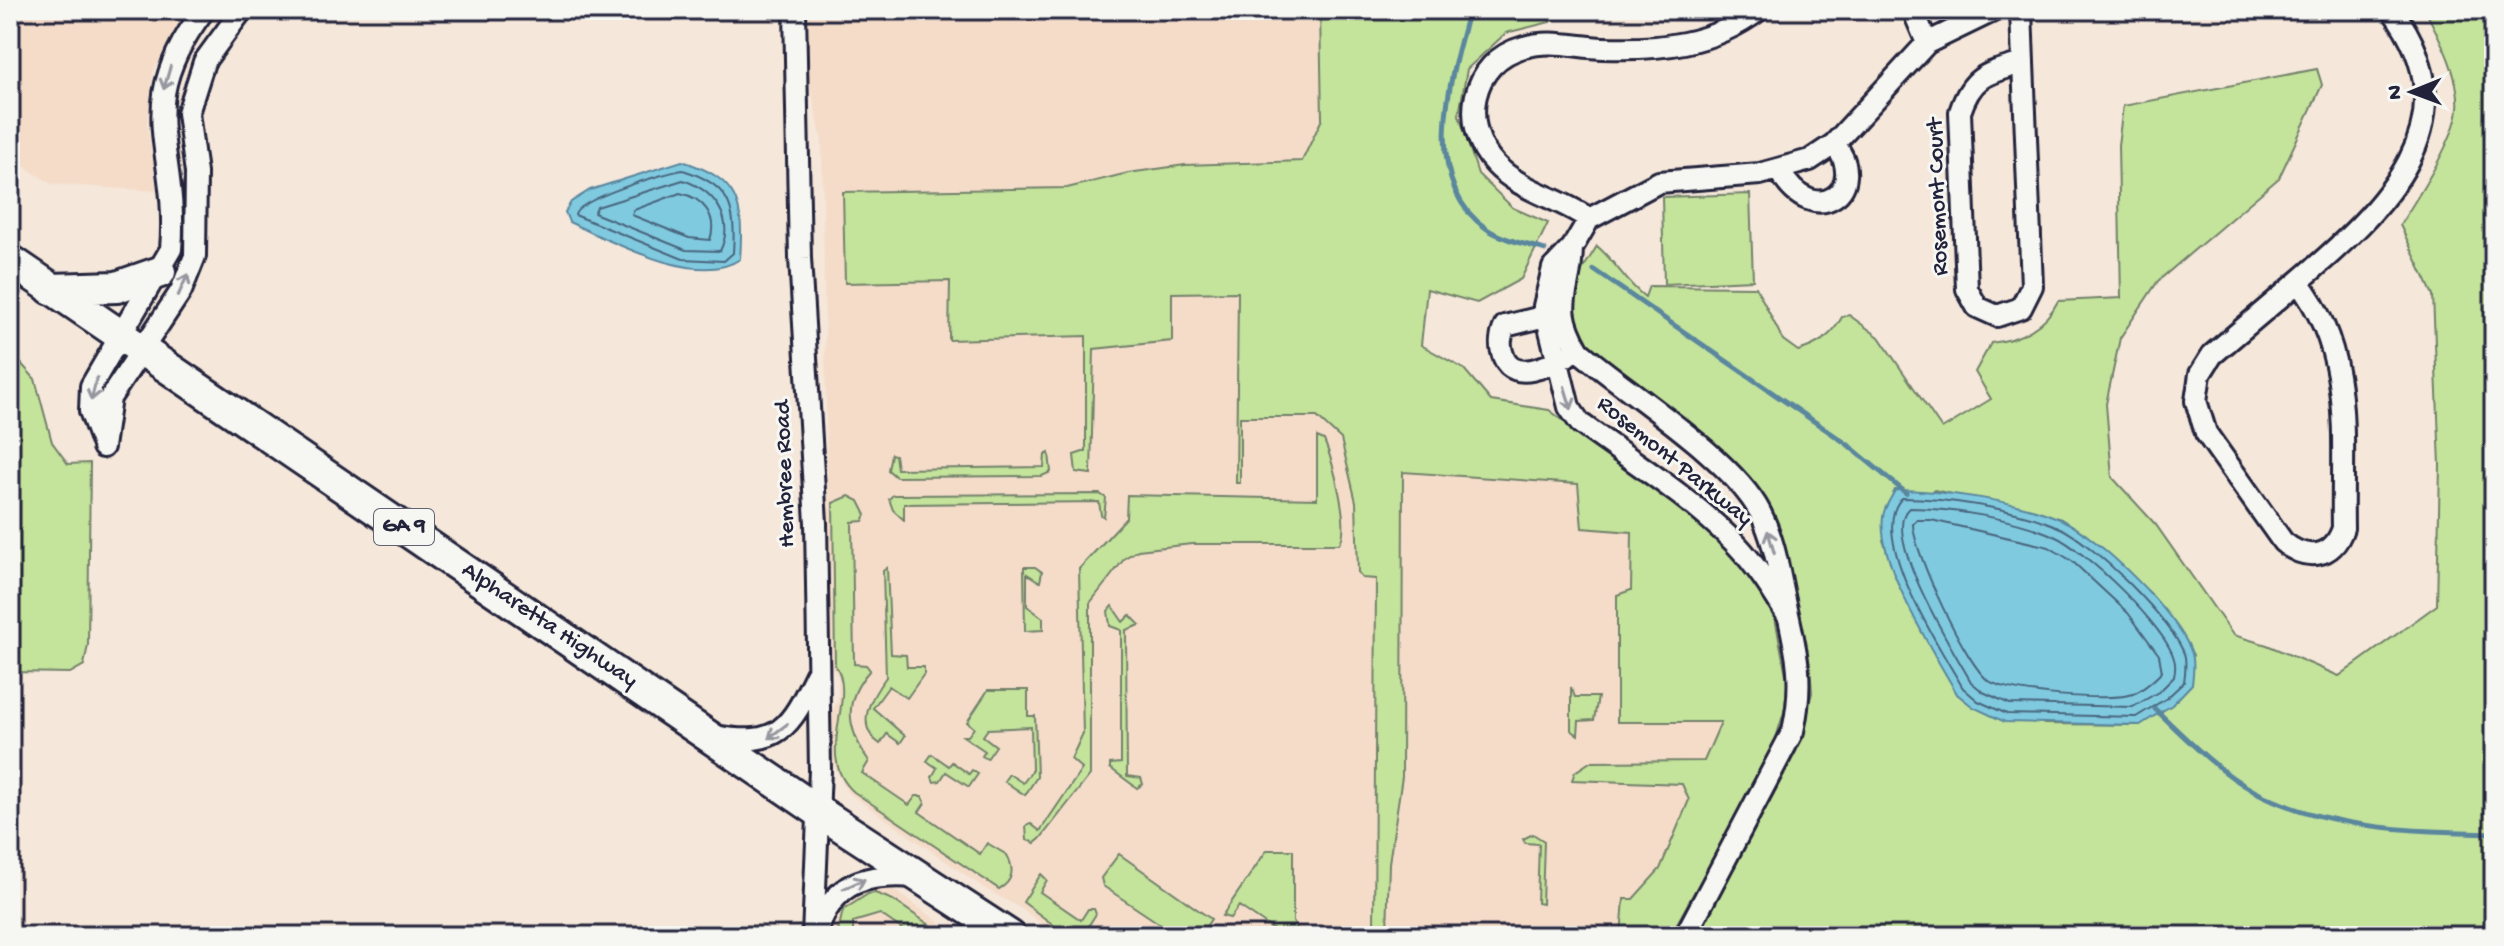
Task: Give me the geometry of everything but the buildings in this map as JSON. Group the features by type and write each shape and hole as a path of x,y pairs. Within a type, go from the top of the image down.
{"highway":[{"name":"Alpharetta Highway","path":"10,260 818,811 1010,936"},
{"path":"51,289 117,287 160,272"}],"street":[{"path":"131,344 171,249 174,223 161,140 164,86 185,35 204,10"},
{"path":"131,344 181,291 195,256 196,173 188,113 204,62 242,10"},
{"name":"Hembree Road","path":"795,10 800,258 816,523 818,811 814,936"},
{"path":"1759,10 1737,27 1713,38 1692,42 1604,48 1537,43 1519,48 1486,73 1477,87 1471,116 1484,149 1495,164 1516,180 1589,219 1659,182 1780,172 1810,160 1834,144 1927,43 1995,10"},
{"path":"1913,10 1927,43"},
{"name":"Rosemont Court","path":"2021,10 2032,286 2021,308 1997,316 1977,307 1967,289 1960,112 1966,93 1978,79 2023,63"},
{"path":"2298,282 2328,327 2340,380 2343,528 2332,548 2312,556 2296,553 2283,542 2206,433 2196,401 2200,374 2212,355 2374,212 2407,168 2421,139 2427,104 2424,68 2410,34 2392,10"},
{"path":"1780,172 1790,190 1801,199 1816,203 1831,199 1843,188 1848,173 1844,156 1834,144"},
{"name":"Rosemont Parkway","path":"1589,219 1572,248 1571,273 1553,314 1558,361 1569,407 1580,423 1676,494 1734,542 1759,571 1789,618"},
{"path":"1553,314 1505,326 1500,346 1508,366 1515,370 1529,370 1579,351"},
{"name":"Rosemont Parkway","path":"1553,314 1579,351 1711,456 1758,508 1771,536 1789,618 1801,675 1793,731 1685,936"},
{"path":"709,735 743,742 765,740 780,733 791,720 818,671"},
{"path":"814,936 831,900 841,890 875,877 920,878"}],"shaded area":[{"path":"10,10 186,10 153,72 147,123 157,191 51,184 10,157"},
{"path":"807,10 1464,10 1429,76 1414,423 1554,432 1753,642 1656,936 1056,936 1024,910 984,888 847,792 832,761 831,714 838,701 838,677 830,665 822,141 809,79"},
{"path":"875,886 891,888 959,936 830,936 831,919 845,898"}],"green space":[{"path":"1320,10 1550,10 1550,22 1506,33 1467,69 1459,115 1478,174 1513,208 1548,223 1521,279 1477,303 1427,289 1421,345 1464,369 1491,401 1549,410 1708,527 1760,586 1776,623 1788,685 1784,712 1771,754 1670,936 1621,936 1624,899 1633,899 1660,869 1689,800 1682,784 1572,780 1575,772 1590,762 1704,761 1721,722 1617,722 1617,595 1631,590 1632,532 1582,528 1578,484 1403,472 1402,777 1389,863 1387,936 1374,936 1376,579 1362,578 1358,573 1356,502 1341,439 1317,417 1240,417 1240,483 1236,483 1238,292 1172,293 1172,341 1094,349 1091,474 1076,472 1074,455 1086,451 1086,336 949,340 950,281 845,283 843,192 1067,188 1128,173 1185,165 1302,161 1322,119"},
{"path":"2425,10 2494,10 2494,936 1698,936 1796,752 1812,693 1810,665 1793,587 1758,502 1580,340 1570,300 1573,285 1597,246 1645,297 1649,286 1756,287 1783,340 1798,351 1824,339 1842,317 1849,315 1879,337 1942,429 1991,399 1975,372 1991,343 2030,331 2046,318 2058,301 2121,298 2118,145 2123,106 2317,69 2322,85 2279,178 2158,281 2120,338 2106,404 2112,477 2156,525 2233,635 2267,645 2339,676 2437,605 2440,465 2433,295 2400,225 2443,152 2455,122 2458,97 2453,71","holes":["1934,490 2061,519 2150,593 2193,655 2140,725 2044,724 1923,634 1883,540"]},
{"path":"1750,194 1753,280 1664,284 1662,197"},
{"path":"10,351 35,379 52,442 68,464 90,463 88,645 84,665 70,673 10,672"},
{"path":"1317,437 1324,440 1339,494 1343,524 1339,544 1192,544 1138,550 1125,558 1090,603 1090,775 1040,839 1035,843 1027,840 1026,826 1031,824 1040,831 1082,769 1071,759 1083,733 1079,569 1126,518 1127,495 1317,499"},
{"path":"1049,453 1051,472 1042,476 896,477 888,470 891,454 895,455 897,469 1044,467 1045,455"},
{"path":"1100,494 1106,498 1104,517 1099,502 904,504 904,520 893,510 889,499 893,495"},
{"path":"849,496 859,501 866,515 863,521 852,522 854,664 866,665 870,670 855,693 851,715 856,738 869,761 862,773 909,805 916,796 922,796 925,803 919,812 980,854 987,843 1007,855 1011,874 1008,882 999,889 854,792 842,777 836,744 842,694 841,678 835,665 833,503"},
{"path":"1024,567 1035,567 1042,572 1040,582 1027,574 1027,606 1043,618 1043,630 1025,631"},
{"path":"887,568 891,654 906,655 907,667 924,667 924,674 907,698 889,686 873,708 905,736 900,743 887,734 880,744 872,737 867,720 871,702 886,677 883,571"},
{"path":"1112,606 1123,622 1130,615 1140,625 1126,630 1127,776 1141,778 1143,784 1137,788 1110,768 1110,764 1121,763 1121,630 1110,626 1108,611"},
{"path":"1571,687 1575,697 1598,697 1594,720 1579,721 1578,735 1571,730"},
{"path":"988,690 1028,690 1028,716 1035,716 1037,777 1025,795 1004,781 1009,774 1023,783 1032,771 1031,727 988,729 983,736 996,746 987,759 982,756 985,751 963,736 968,736 974,728 967,722"},
{"path":"932,754 949,766 952,762 969,774 972,770 978,774 969,787 946,772 940,781 934,782 932,777 937,768 927,761"},
{"path":"1533,834 1544,841 1542,904 1537,903 1539,844 1525,843 1523,839"},
{"path":"1267,850 1293,850 1293,922 1301,936 1283,936 1239,906 1230,918 1222,916"},
{"path":"1119,854 1211,919 1200,936 1178,936 1103,886 1101,878"},
{"path":"1041,874 1047,880 1040,892 1081,920 1088,909 1094,909 1096,914 1089,925 1105,936 1068,936 1023,902"},
{"path":"875,893 893,900 946,936 912,936 880,914 853,922 853,936 837,936 843,910 868,894"}],"water":[{"path":"682,161 716,176 734,196 741,223 740,259 723,267 679,265 631,250 569,222 565,212 571,202 590,190"},
{"path":"1895,490 1957,494 2003,502 2045,513 2077,529 2136,579 2172,620 2192,654 2192,684 2172,705 2140,725 2005,722 1973,707 1957,694 1921,631 1887,554 1884,512"}],"waterway":[{"path":"1469,10 1455,65 1445,126 1446,156 1453,184 1466,209 1487,229 1545,250"},
{"path":"1594,270 1847,444 1906,493"},
{"path":"2155,709 2227,774 2282,804 2311,814 2371,826 2494,833"}]}
